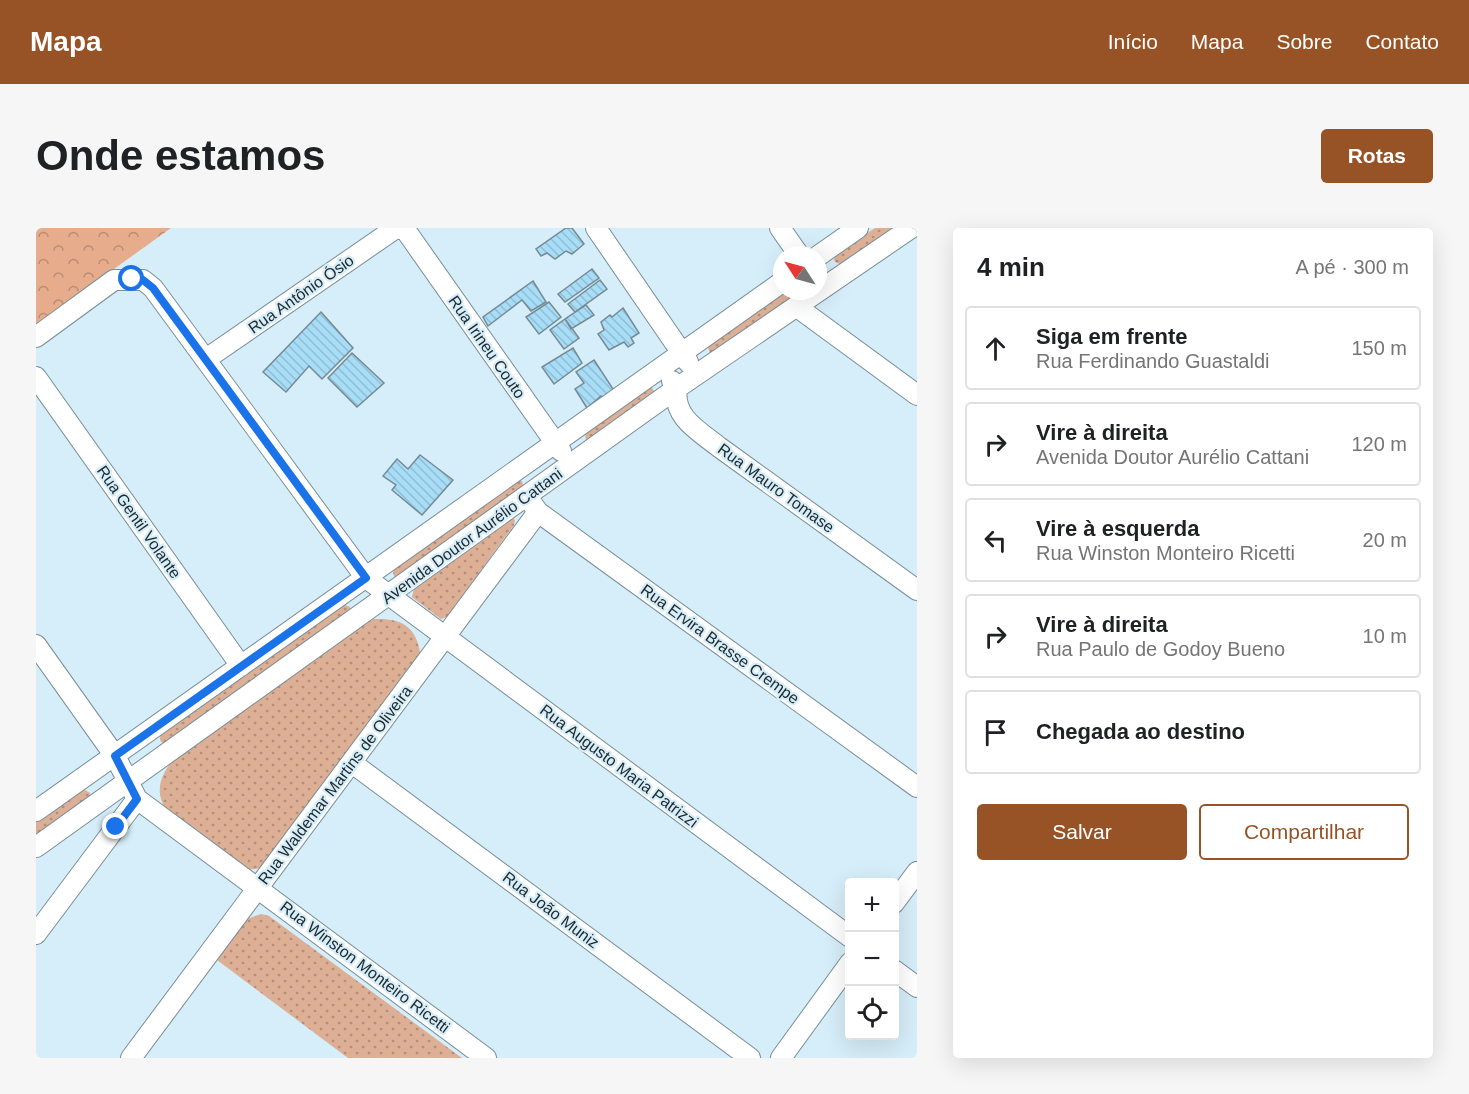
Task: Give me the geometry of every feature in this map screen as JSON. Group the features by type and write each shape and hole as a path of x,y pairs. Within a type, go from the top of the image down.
{"street":[{"name":"Rua Antônio Ósio","path":"206,359 396,228"},
{"name":"Rua Irineu Couto","path":"404,228 571,465"},
{"path":"596,228 698,375"},
{"path":"780,228 793,246"},
{"path":"827,250 858,228"},
{"name":"Avenida Doutor Aurélio Cattani","path":"827,282 910,228"},
{"name":"Rua Augusto Maria Patrizzi","path":"36,337 114,280 143,280 153,288 366,578 845,934"},
{"name":"Avenida Doutor Aurélio Cattani","path":"36,812 773,288"},
{"name":"Avenida Doutor Aurélio Cattani","path":"36,847 133,791 389,596 532,504 571,465 677,388 805,300"},
{"path":"797,307 917,395"},
{"name":"Rua Mauro Tomase","path":"663,366 677,388 675,400 678,410 690,424 917,590"},
{"name":"Rua Gentil Volante","path":"36,377 241,666"},
{"name":"Rua Waldemar Martins de Oliveira","path":"131,1058 444,636 532,504"},
{"name":"Rua Ervira Brasse Crempe","path":"532,504 917,787"},
{"name":"Rua Winston Monteiro Ricetti","path":"36,645 115,756 133,791 258,888 486,1058"},
{"name":"Rua João Muniz","path":"352,763 750,1058"},
{"path":"36,934 133,791"},
{"path":"899,896 917,872"},
{"path":"781,1058 845,969"},
{"path":"899,974 917,987"}],"green space":[{"path":"36,228 171,228 36,325"}],"shaded area":[{"path":"875,228 898,228 842,265 835,262 834,259 838,253"},
{"path":"773,298 773,300 791,300 713,356 707,345"},
{"path":"648,387 656,393 589,442 586,440 585,434 588,430"},
{"path":"518,480 522,481 524,489 395,578 393,573 395,568"},
{"path":"512,517 515,520 514,525 447,617 441,619 412,597 414,588"},
{"path":"343,604 351,610 164,744 161,742 162,732"},
{"path":"373,619 392,620 406,626 416,637 421,656 262,868 247,870 167,811 161,797 160,784 165,771 174,759"},
{"path":"80,789 90,793 90,799 36,841 36,821"},
{"path":"261,914 269,916 462,1058 348,1058 217,960 247,919"}],"building":[{"path":"566,228 572,228 584,244 572,254 566,251 555,259 547,253 541,256 536,249"},
{"path":"592,269 599,278 565,302 558,294"},
{"path":"600,280 607,289 575,312 568,304"},
{"path":"533,281 546,302 531,311 522,300 488,326 483,317"},
{"path":"549,302 561,317 539,334 526,317"},
{"path":"586,305 594,315 571,329 565,319"},
{"path":"623,308 639,333 631,338 634,343 628,347 624,342 609,350 598,334 604,330 601,322"},
{"path":"321,312 353,348 322,379 309,366 286,392 263,372"},
{"path":"565,319 579,338 564,349 550,330"},
{"path":"573,348 582,363 554,384 542,367"},
{"path":"352,353 384,383 357,407 328,378"},
{"path":"594,360 615,392 603,401 601,396 587,408 575,389 584,383 576,372"},
{"path":"420,455 453,480 422,515 392,490 396,485 383,476 397,459 408,469"}],"route":[{"path":"116,827 137,799 115,756 366,578 153,288 143,280 132,279"}]}
